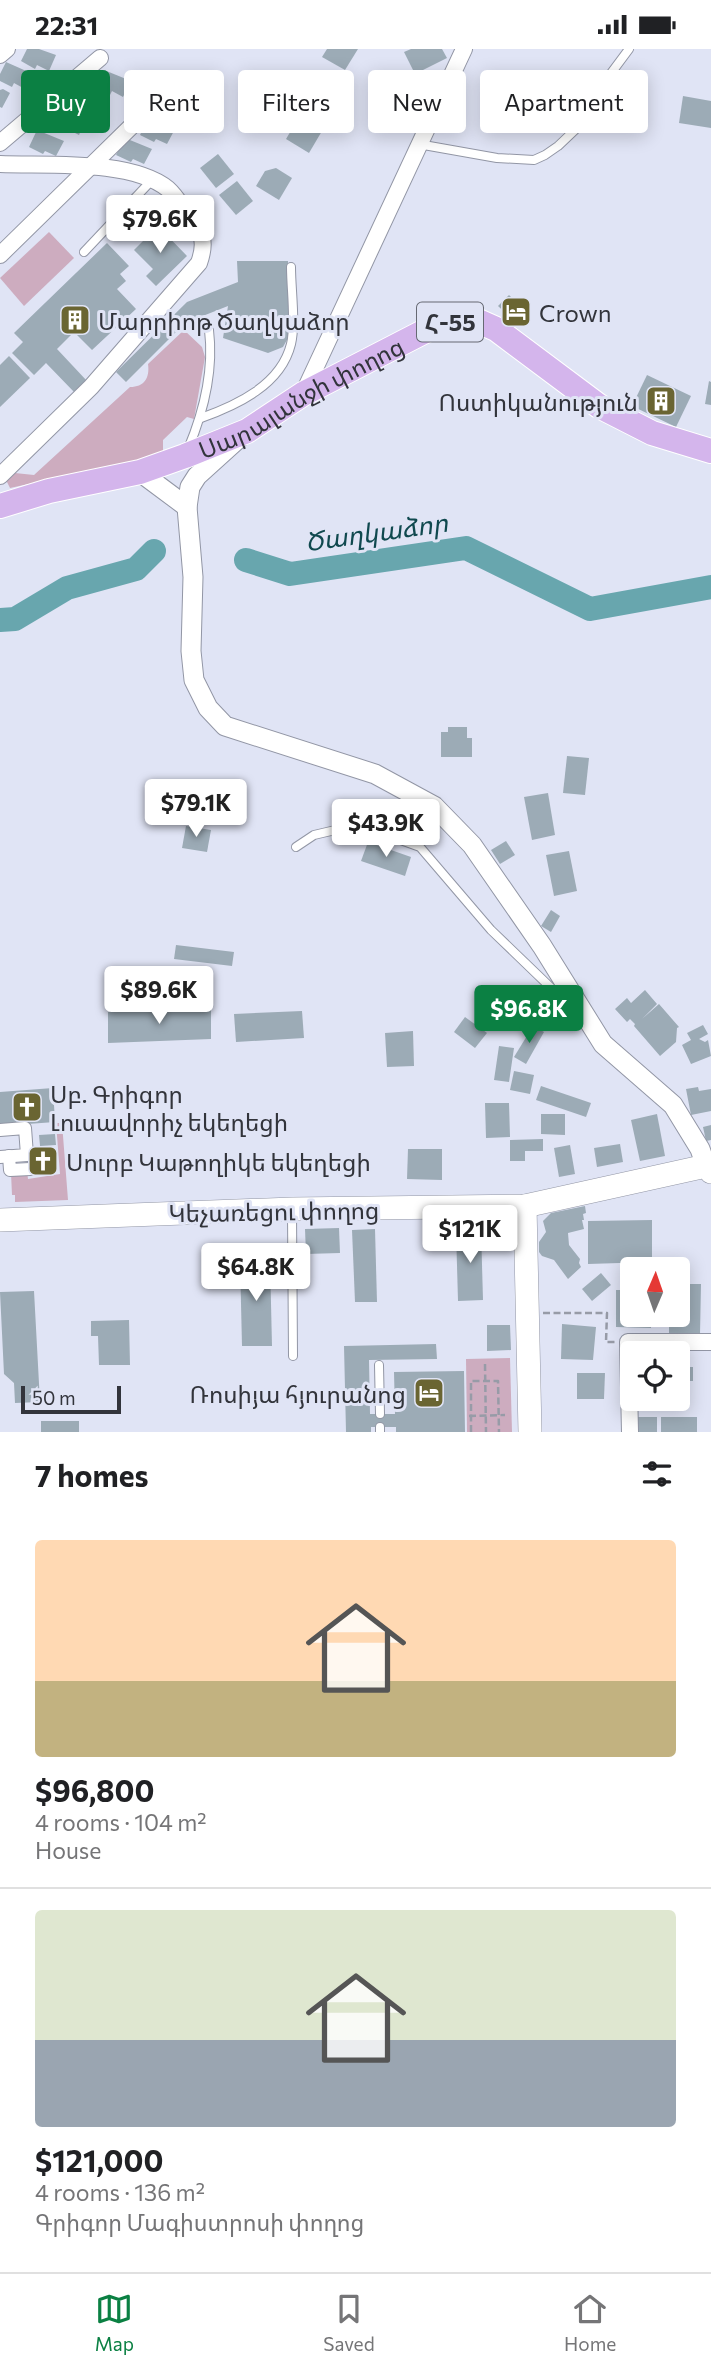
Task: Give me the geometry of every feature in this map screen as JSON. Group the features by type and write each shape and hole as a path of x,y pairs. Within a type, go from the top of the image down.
{"main road":[{"name":"Սարալանջի փողոց","path":"186,456 247,431 303,394 431,328 460,319 478,321 496,329 599,406 653,433 711,450"},
{"name":"Հ-55","path":"0,506 49,491 140,472 186,456"},
{"name":"Կեչառեցու փողոց","path":"0,1220 292,1209 525,1206 709,1167"},
{"path":"525,1206 530,1432"}],"street":[{"path":"0,55 7,49"},
{"path":"303,394 464,49"},
{"path":"0,143 100,58"},
{"path":"0,254 124,133"},
{"path":"0,164 129,171 153,179 170,191 202,235 204,249 199,263 91,387 0,475"},
{"path":"247,431 197,476 190,488 187,506 193,577 191,651 194,680 208,708 225,726 375,774 435,806 472,845 542,946 603,1044 673,1105 709,1167"},
{"path":"140,472 187,506"},
{"path":"0,1130 25,1128 27,1155 4,1157 10,1170 30,1169"},
{"path":"690,1342 711,1342"},
{"path":"630,1411 630,1432"}],"lane":[{"path":"418,143 497,158 534,160 558,146 578,127 629,49"},
{"path":"85,252 153,179"},
{"path":"201,418 252,395 284,363 292,343 291,267"},
{"path":"186,456 201,418 212,354 209,330"},
{"path":"296,847 314,835 348,827 373,830 420,847 491,930 590,1024"},
{"path":"292,1209 293,1356"},
{"path":"379,1365 380,1414"}],"path":[{"path":"527,1313 607,1313 606,1342 620,1342"},
{"path":"485,1364 486,1432"},
{"path":"471,1432 471,1381 498,1381 499,1432"},
{"path":"470,1415 505,1415"}],"shaded area":[{"path":"49,232 74,258 24,306 0,278"},
{"path":"184,330 202,347 205,357 194,419 187,417 163,440 163,455 10,488 6,480 15,473 34,475 130,387 142,383 147,377 148,364"},
{"path":"56,1123 62,1123 68,1200 15,1202 11,1173 27,1171 28,1179 60,1174"},
{"path":"510,1358 512,1432 467,1432 466,1359"}],"building":[{"path":"27,49 39,49 56,55 49,70 37,65 35,69 21,61"},
{"path":"327,49 358,49 345,70 322,57"},
{"path":"411,49 442,49 447,58 423,70 413,70 404,52"},
{"path":"6,62 24,70 21,70 21,87 14,83 12,87 0,81 0,74"},
{"path":"110,72 124,78 123,97 112,91 110,95"},
{"path":"0,90 10,93 2,108"},
{"path":"683,96 711,101 711,128 679,123"},
{"path":"36,133 44,133 64,141 56,156 45,151 43,154 29,147"},
{"path":"173,133 167,144 156,139 154,142 140,135"},
{"path":"290,133 321,133 309,153 286,139"},
{"path":"125,138 152,149 144,164 116,155"},
{"path":"218,154 234,174 216,188 200,168"},
{"path":"276,168 292,178 279,200 256,186 265,171"},
{"path":"237,181 253,201 236,215 219,195"},
{"path":"158,226 187,256 156,286 146,276 153,269 134,250"},
{"name":"Մարրիոթ Ծաղկաձոր","path":"107,243 129,266 120,274 126,281 117,289 136,309 92,350 74,332 57,349 87,381 75,393 46,363 34,375 12,353 23,342 14,333"},
{"path":"237,261 288,261 288,338 283,347 268,353 223,338 228,306 185,323 126,382 116,372 187,302 238,282"},
{"path":"509,295 525,311 515,322 498,306"},
{"path":"9,356 30,378 0,407 0,365"},
{"name":"Ոստիկանություն","path":"647,375 691,396 676,427 632,406"},
{"path":"709,381 711,382 711,405 705,404"},
{"path":"448,727 467,727 467,738 472,738 472,757 441,757 441,732 448,732"},
{"path":"567,756 589,758 585,795 563,793"},
{"path":"548,793 555,835 532,840 524,797"},
{"path":"186,826 211,830 207,852 182,848"},
{"path":"506,841 515,855 500,864 491,850"},
{"path":"368,842 411,857 405,876 361,861"},
{"path":"569,851 577,891 554,896 546,855"},
{"path":"551,910 560,916 551,932 541,926"},
{"path":"176,945 234,952 232,966 174,959"},
{"path":"645,990 657,1004 642,1019 659,1004 679,1027 676,1042 660,1056 635,1024 630,1019 627,1022 615,1009 627,998 631,1003"},
{"path":"541,995 551,1002 543,1014 533,1007"},
{"path":"211,1009 211,1039 108,1043 108,1012"},
{"path":"302,1011 304,1038 236,1042 234,1014"},
{"path":"465,1017 487,1033 475,1048 454,1032"},
{"path":"703,1025 708,1034 699,1039 705,1042 708,1040 711,1056 691,1064 682,1045 691,1040 687,1033"},
{"path":"533,1026 544,1032 526,1064 514,1057"},
{"path":"413,1031 414,1066 387,1067 385,1033"},
{"path":"499,1046 514,1048 509,1082 494,1080"},
{"path":"514,1071 534,1075 530,1094 510,1090"},
{"path":"541,1086 591,1103 586,1117 536,1100"},
{"path":"698,1087 699,1091 711,1089 711,1111 691,1115 686,1089"},
{"name":"Սբ. Գրիգոր Լուսավորիչ եկեղեցի","path":"53,1088 55,1122 0,1126 0,1092"},
{"path":"485,1103 509,1103 510,1137 486,1138"},
{"path":"541,1114 565,1114 565,1135 541,1134"},
{"path":"657,1114 665,1156 640,1161 631,1120"},
{"path":"711,1125 711,1140 706,1141 703,1127"},
{"path":"55,1134 56,1145 40,1146 39,1135"},
{"path":"543,1139 543,1151 525,1151 525,1161 510,1161 510,1140"},
{"path":"620,1144 623,1162 597,1167 594,1148"},
{"path":"570,1145 575,1174 559,1177 554,1148"},
{"path":"408,1149 442,1149 442,1180 407,1179"},
{"name":"Սուրբ Կաթողիկե եկեղեցի","path":"55,1151 57,1171 30,1173 29,1154"},
{"path":"585,1206 586,1213 583,1214 582,1220 584,1229 568,1233 569,1245 580,1259 581,1267 568,1279 554,1260 542,1256 539,1252 539,1242 546,1232 543,1221 551,1213"},
{"path":"652,1220 652,1257 620,1257 620,1263 588,1264 588,1221"},
{"path":"339,1228 340,1253 306,1254 305,1229"},
{"path":"375,1229 377,1302 355,1302 352,1230"},
{"path":"481,1229 483,1300 458,1301 456,1230"},
{"path":"270,1260 272,1346 242,1346 240,1261"},
{"path":"601,1273 611,1285 592,1301 582,1289"},
{"path":"690,1284 701,1284 700,1334 669,1334 669,1327 690,1327"},
{"path":"616,1290 620,1290 620,1327 651,1328 616,1327"},
{"path":"34,1291 40,1402 15,1403 14,1383 4,1374 0,1292"},
{"path":"129,1320 130,1365 99,1365 98,1336 91,1336 91,1321"},
{"path":"562,1324 596,1327 593,1360 561,1359"},
{"path":"487,1325 510,1325 511,1350 487,1351"},
{"name":"Ռոսիյա հյուրանոց","path":"436,1344 437,1359 369,1360 370,1414 395,1414 394,1372 464,1371 465,1432 396,1432 396,1427 371,1427 371,1432 346,1432 344,1346"},
{"path":"690,1367 693,1367 693,1381 690,1381"},
{"path":"577,1373 605,1373 604,1399 577,1399"},
{"path":"633,1417 657,1417 657,1432 634,1432"},
{"path":"661,1417 697,1417 697,1432 661,1432"},
{"path":"41,1421 79,1421 79,1432 41,1432"}],"waterway":[{"name":"Ծաղկաձոր","path":"246,560 290,574 466,548 590,609 711,587"},
{"name":"Ծաղկաձոր","path":"0,620 15,619 67,588 136,569 154,551"}],"place":[{"name":"Crown","path":"516,312"},
{"name":"Մարրիոթ Ծաղկաձոր","path":"75,320"},
{"name":"Ոստիկանություն","path":"661,401"},
{"name":"Սբ. Գրիգոր Լուսավորիչ եկեղեցի","path":"27,1107"},
{"name":"Սուրբ Կաթողիկե եկեղեցի","path":"43,1161"},
{"name":"Ռոսիյա հյուրանոց","path":"429,1393"}]}
